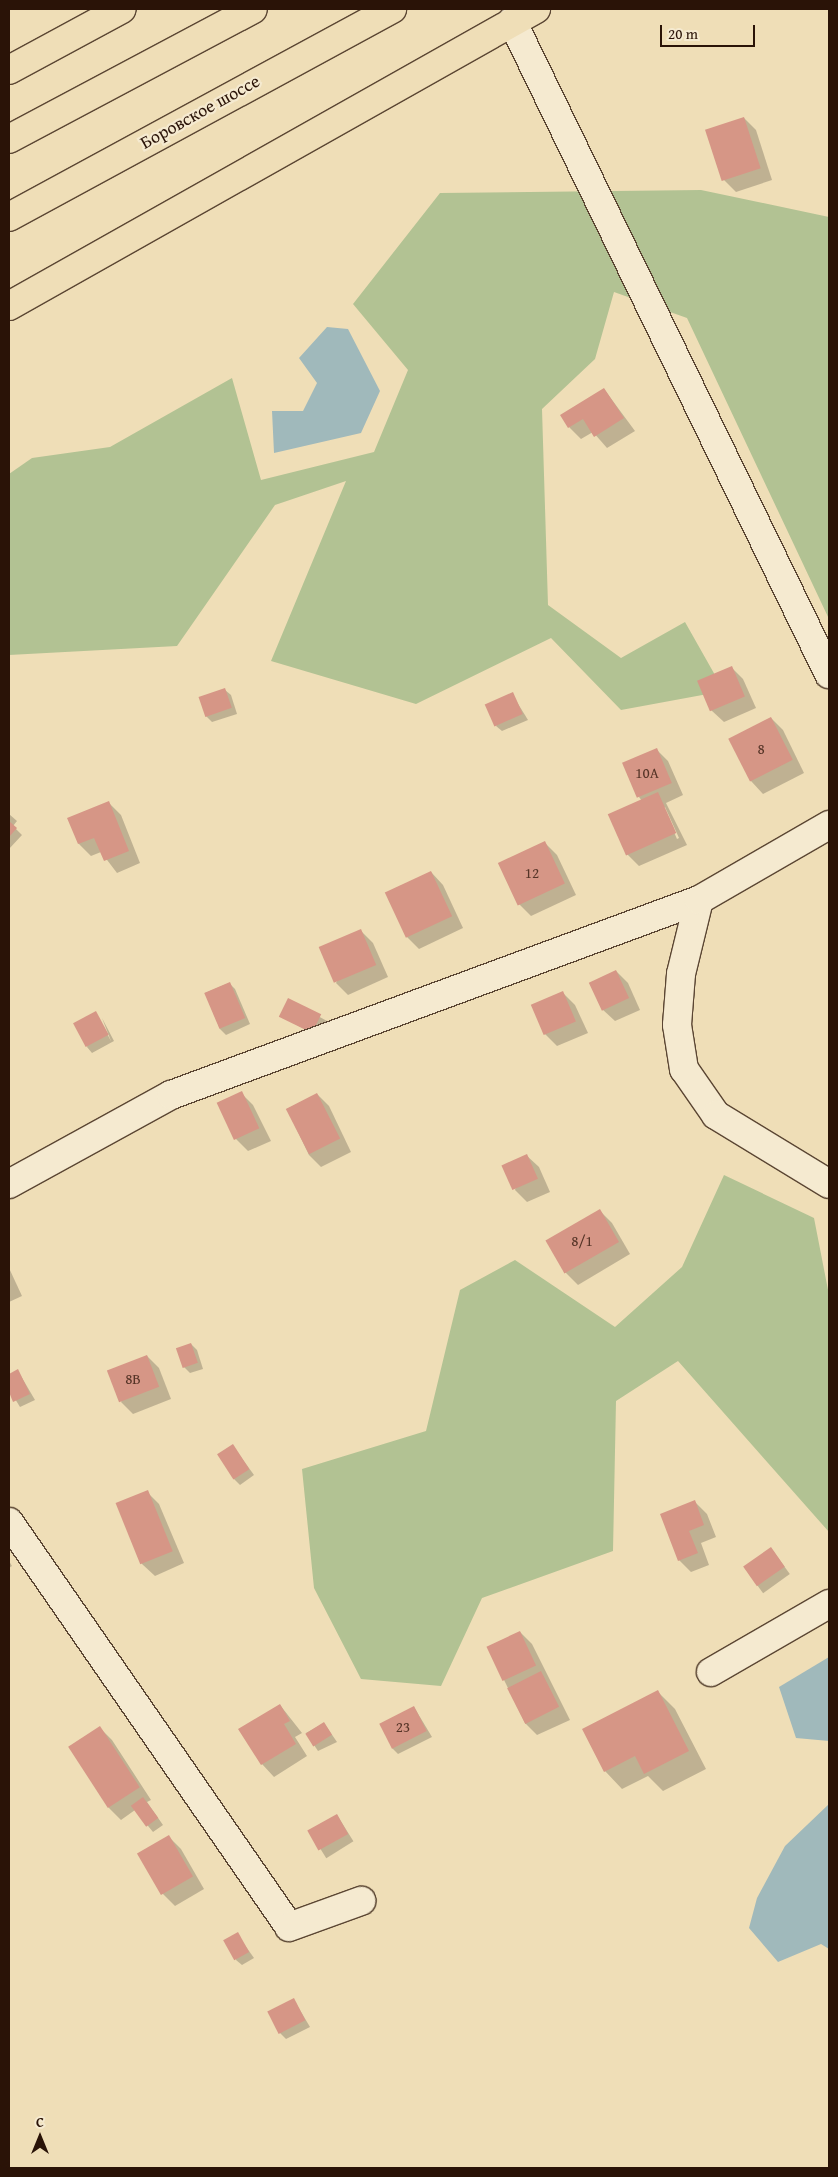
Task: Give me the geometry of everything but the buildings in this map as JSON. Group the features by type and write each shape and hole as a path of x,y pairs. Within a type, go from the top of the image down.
{"main road":[{"path":"9,70 122,9"},
{"path":"9,139 253,9"},
{"name":"Боровское шоссе","path":"9,217 392,9"},
{"path":"9,306 536,9"}],"street":[{"path":"512,21 829,674"},
{"path":"9,1184 171,1095 699,900 829,825"},
{"path":"699,900 680,983 677,1025 684,1069 716,1115 829,1184"},
{"path":"9,1522 289,1927 362,1901"},
{"path":"711,1672 829,1604"}],"green space":[{"path":"701,190 829,217 829,619 687,318 614,292 595,359 542,409 548,605 621,658 685,622 724,691 621,710 551,638 416,704 271,661 346,481 275,505 177,646 9,655 9,474 32,458 110,447 232,378 261,480 374,452 408,370 353,304 440,193"},
{"path":"724,1175 814,1218 829,1295 829,1532 678,1361 616,1401 613,1551 482,1598 441,1686 361,1679 314,1588 302,1469 426,1431 460,1290 515,1260 615,1327 682,1267"}],"water":[{"path":"327,327 348,329 380,391 361,433 274,453 272,411 303,411 317,383 299,358"},
{"path":"829,1657 829,1741 796,1738 779,1687"},
{"path":"829,1804 829,1949 821,1944 778,1962 749,1928 757,1898 785,1846"}]}
